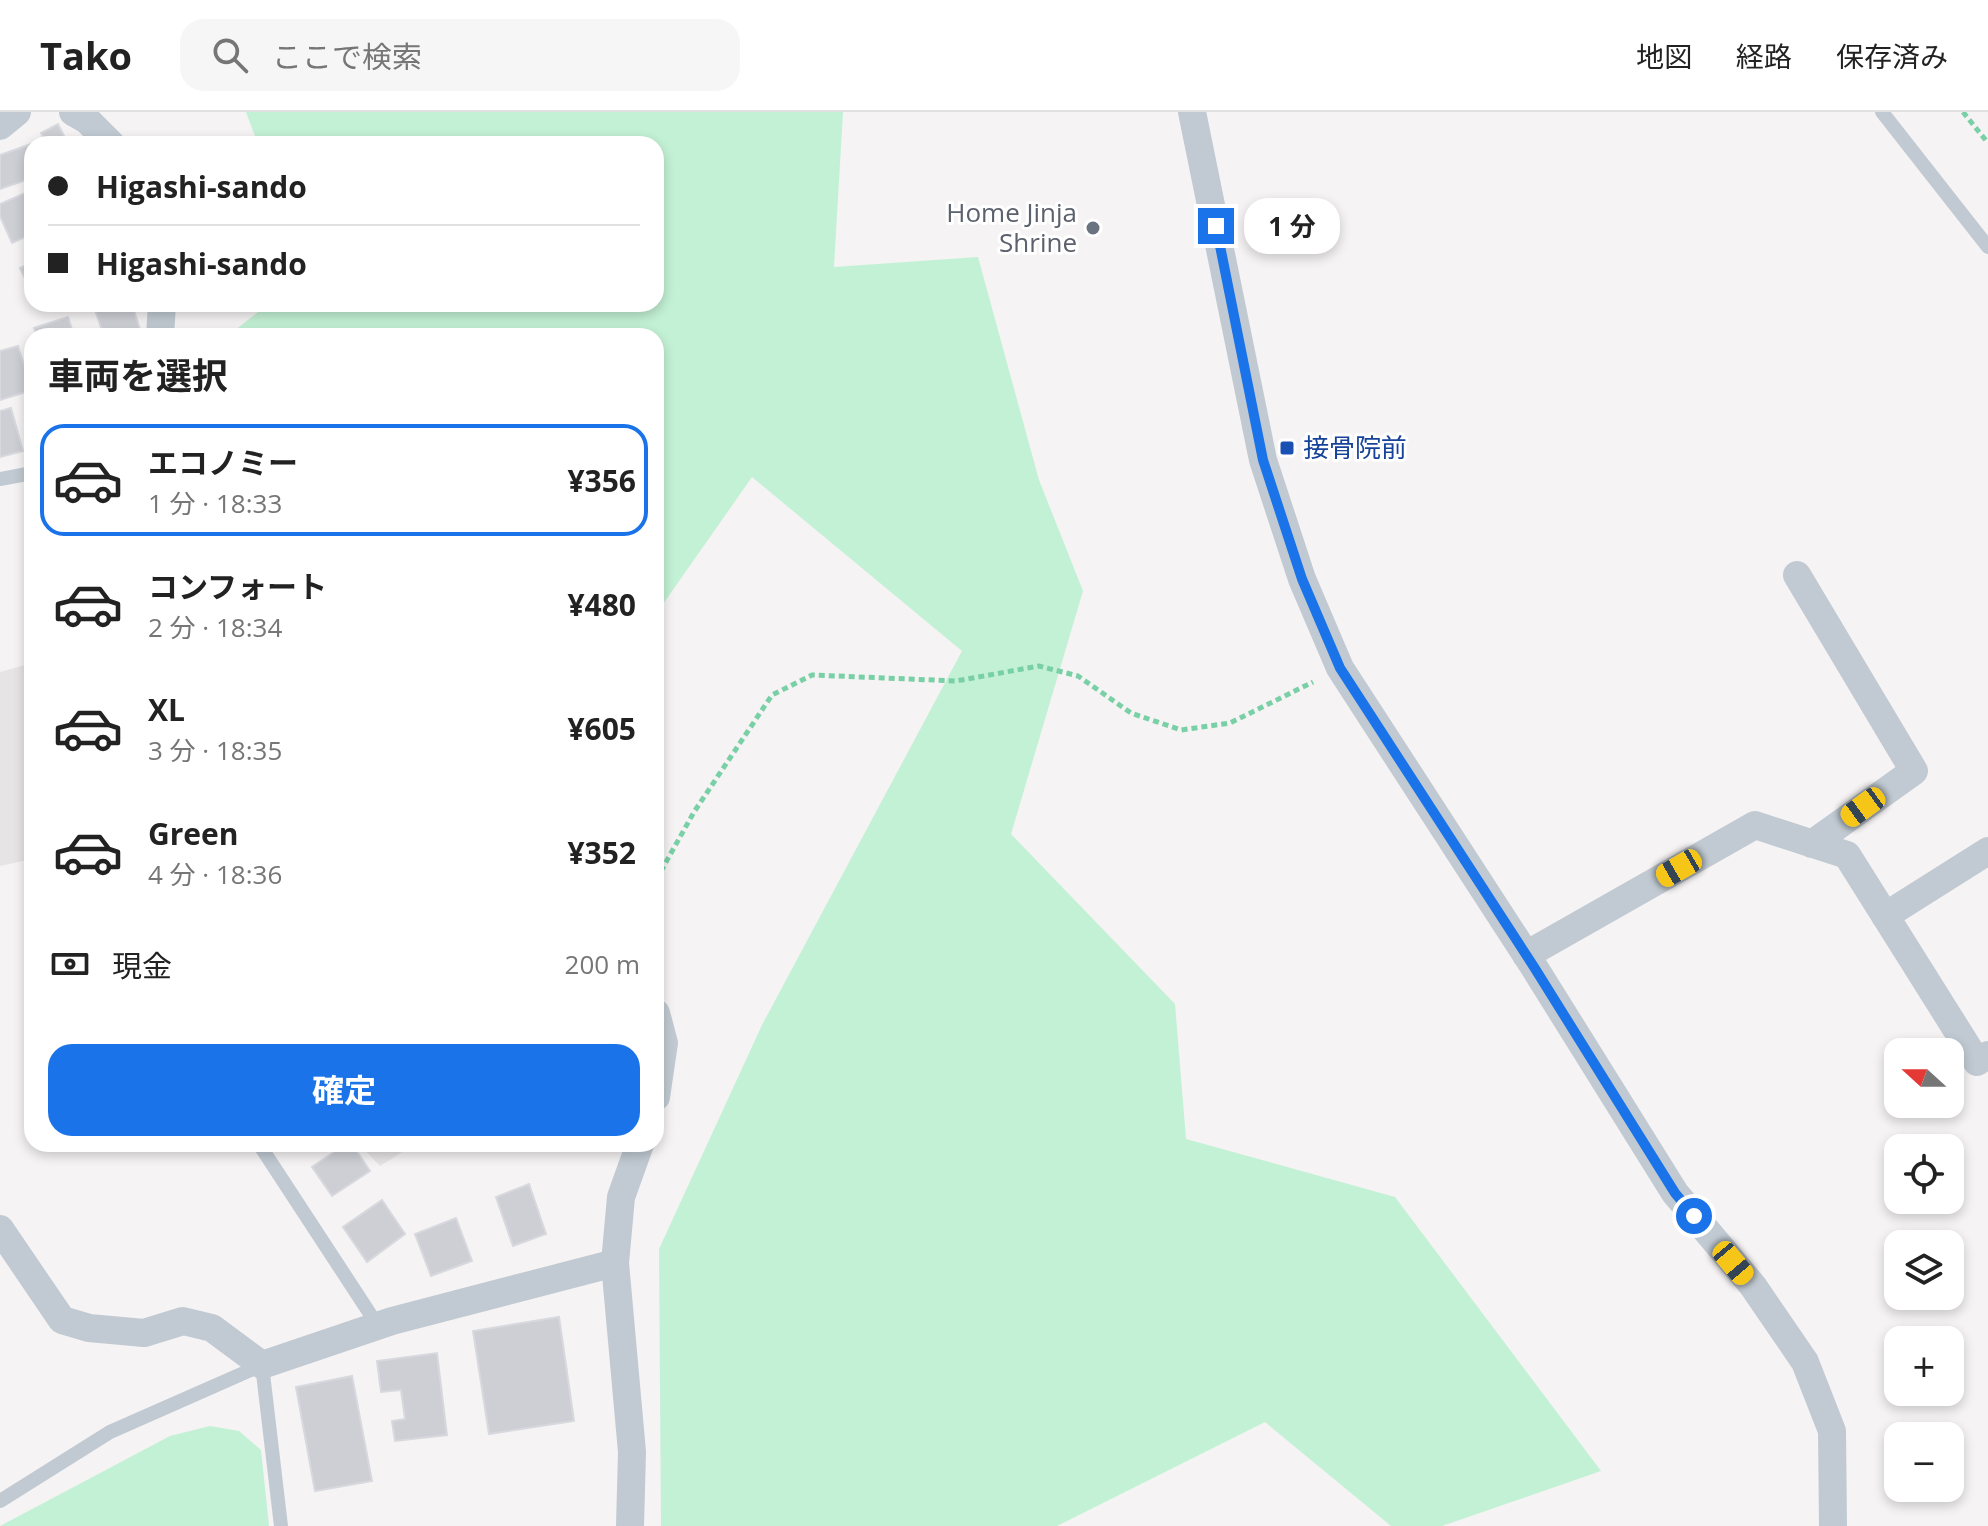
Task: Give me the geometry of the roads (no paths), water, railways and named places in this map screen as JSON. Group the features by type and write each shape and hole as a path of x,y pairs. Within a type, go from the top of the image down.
{"street":[{"path":"0,126 17,112"},
{"path":"73,112 87,120 103,136"},
{"path":"1192,112 1263,460 1302,579 1340,668 1526,955 1675,1193 1753,1286 1805,1362 1832,1431 1833,1526"},
{"path":"1797,575 1914,771 1812,844"},
{"path":"1526,955 1755,825 1847,855 1977,1062 1988,1055"},
{"path":"1885,916 1988,851"},
{"path":"630,1526 632,1452 615,1263 621,1197 637,1152"},
{"path":"0,1229 62,1320 89,1328 144,1333 183,1321 197,1324 212,1328 262,1365 378,1326 615,1263"}],"lane":[{"path":"1882,112 1988,247"},
{"path":"0,479 24,474"},
{"path":"264,1152 378,1326"},
{"path":"0,1501 110,1432 262,1365 281,1526"}],"place":[{"name":"Home Jinja Shrine","path":"1093,228"},
{"name":"接骨院前","path":"1287,448"}]}
